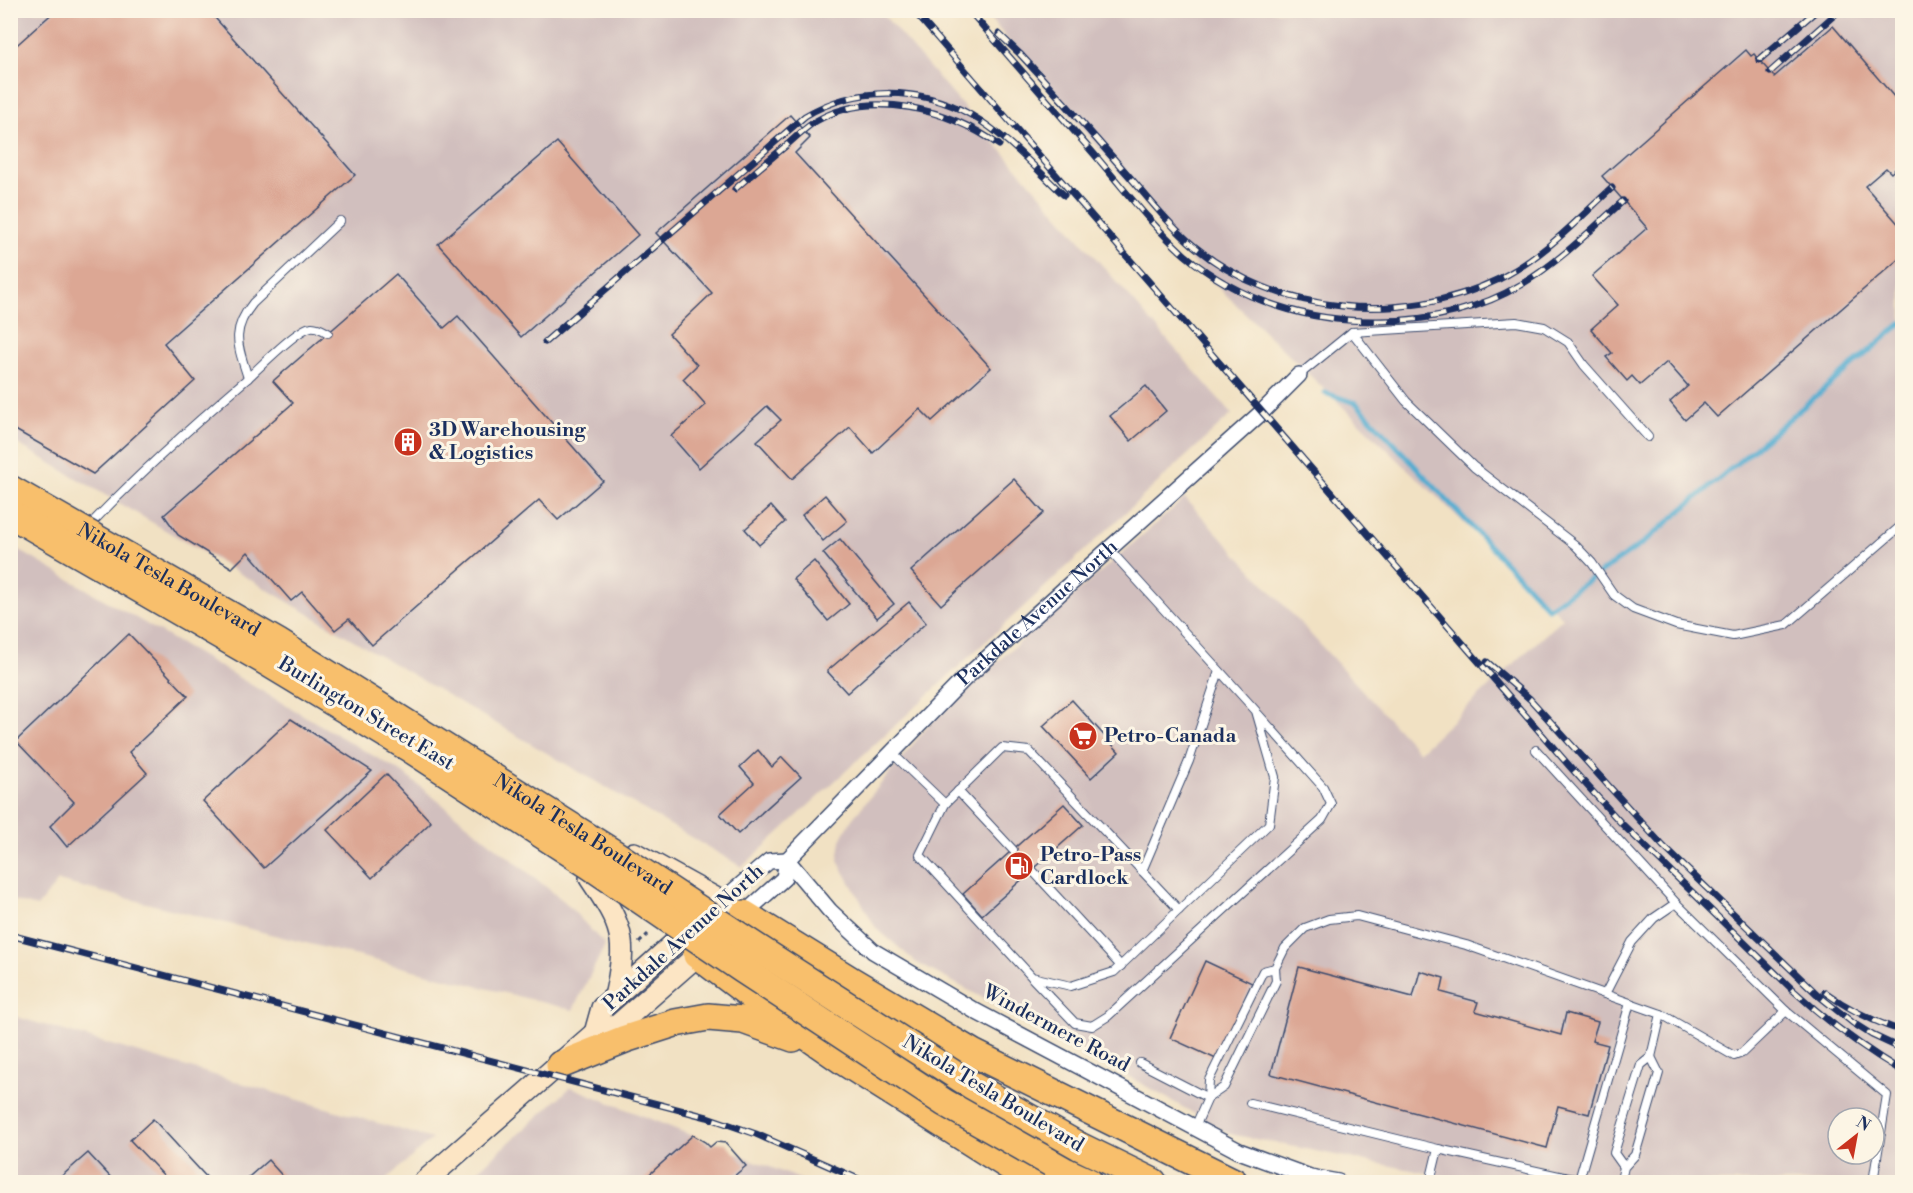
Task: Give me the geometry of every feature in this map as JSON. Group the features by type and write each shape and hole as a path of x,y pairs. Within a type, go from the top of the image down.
{"highway":[{"name":"Nikola Tesla Boulevard","path":"10,489 277,642 615,854 971,1085 1079,1146 1153,1182"},
{"name":"Nikola Tesla Boulevard","path":"10,514 265,661 409,748 589,865 945,1103 1065,1171 1089,1182"},
{"path":"733,908 973,1053 1234,1182"},
{"path":"852,981 710,928 696,934 687,947 778,1016 843,1061 1034,1182"},
{"path":"560,1065 625,1039 675,1023 708,1017 743,1020 791,1037 843,1061"}],"main road":[{"name":"Burlington Street East","path":"10,503 315,682 473,779 533,798 733,908"},
{"name":"Burlington Street East","path":"473,779 516,824 687,947"},
{"path":"516,824 589,860 710,928"},
{"path":"590,878 611,909 619,927 622,966 615,997"},
{"name":"Parkdale Avenue North","path":"710,928 733,908"},
{"name":"Parkdale Avenue North","path":"595,1033 602,1008 687,947"},
{"name":"Parkdale Avenue North","path":"424,1182 595,1033 618,1025 687,947"}],"street":[{"name":"Parkdale Avenue North","path":"733,908 784,878 788,860 964,679 1261,413 1299,375"},
{"name":"Parkdale Avenue North","path":"733,908 769,861 788,860"},
{"name":"Windermere Road","path":"788,860 830,911 873,951 975,1011 1239,1151 1310,1177 1338,1182"}],"lane":[{"path":"248,378 239,350 237,332 246,312 340,221"},
{"path":"1299,375 1352,332 1516,322 1544,327 1568,342 1584,365 1648,437"},
{"path":"75,540 127,486 289,341 308,327 316,327 328,333"},
{"path":"1352,332 1406,401 1474,467 1575,544 1592,563 1614,595 1633,609 1676,625 1733,636 1786,625 1902,525"},
{"path":"1109,549 1323,787 1331,804 1322,820 1108,1016 1092,1026 1076,1023 920,855 945,804 1002,748 1029,751 1179,910"},
{"path":"1142,871 1189,761 1219,671"},
{"path":"1032,978 1071,986 1114,972 1269,824 1275,777 1256,711"},
{"path":"1536,750 1676,903 1786,1011 1887,1095 1873,1182"},
{"path":"892,753 945,804"},
{"path":"958,791 1012,850"},
{"path":"1032,870 1121,966"},
{"path":"1605,994 1632,942 1654,918 1676,903"},
{"path":"1209,1098 1224,1087 1276,981 1275,968 1285,948 1305,928 1329,919 1357,916 1466,945 1661,1014 1734,1056 1742,1053 1786,1011"},
{"path":"1195,1127 1209,1098 1209,1080 1263,971 1275,968"},
{"path":"1579,1180 1630,1003"},
{"path":"1621,1181 1624,1167 1635,1155 1659,1073 1652,1057 1661,1014"},
{"path":"1624,1167 1614,1153 1641,1065 1652,1057"},
{"path":"1140,1063 1209,1098"},
{"path":"1250,1103 1558,1179 1632,1182"},
{"path":"1430,1182 1438,1149"}],"shaded area":[{"path":"10,11 880,11 1232,414 742,867 11,440"},
{"path":"984,11 1902,11 1902,1182 1471,1182 1230,1134 1091,1055 917,963 876,928 838,861 841,840 852,819 928,726 1003,657 1185,498 1419,752 1563,618 1197,267"},
{"path":"10,545 403,773 565,902 605,945 573,1010 58,881 37,907 11,900"},
{"path":"10,1015 432,1139 383,1182 11,1182"},
{"path":"571,1087 807,1182 465,1182"}],"building":[{"path":"56,10 208,10 355,175 164,343 195,381 93,474 10,427 10,51"},
{"path":"1833,26 1902,106 1902,163 1891,173 1886,168 1865,186 1902,228 1902,256 1717,417 1704,403 1685,420 1670,402 1688,386 1667,362 1640,385 1632,376 1627,381 1606,357 1612,353 1591,329 1618,305 1592,276 1647,228 1602,176 1746,50 1751,56 1754,54 1774,77"},
{"path":"790,115 810,138 795,153 991,368 932,421 920,409 873,453 850,427 792,479 757,441 781,420 767,406 699,468 671,436 706,405 683,379 697,365 669,334 712,293 656,233"},
{"path":"557,142 638,235 521,337 438,244"},
{"name":"3D Warehousing & Logistics","path":"396,274 444,328 458,316 603,481 558,520 539,500 372,645 349,619 335,630 302,592 291,601 248,552 232,568 178,535 164,515 293,403 273,381"},
{"path":"1146,386 1166,411 1131,441 1110,416"},
{"path":"1014,479 1044,513 941,605 911,571"},
{"path":"825,495 847,521 823,541 802,515"},
{"path":"771,506 785,522 759,545 745,529"},
{"path":"840,539 894,604 877,618 823,553"},
{"path":"814,561 849,604 828,621 793,579"},
{"path":"909,602 926,623 847,693 827,671"},
{"path":"129,634 188,696 129,752 147,773 67,847 50,826 74,802 16,741"},
{"path":"1072,700 1119,752 1091,778 1043,726"},
{"path":"291,719 372,771 264,868 203,801"},
{"path":"758,750 772,767 782,757 801,777 738,834 720,814 754,783 740,767"},
{"path":"386,774 431,822 372,878 327,830"},
{"path":"1064,804 1083,825 982,915 963,894"},
{"path":"1205,961 1252,983 1216,1059 1170,1038"},
{"path":"1299,967 1413,997 1420,971 1444,978 1441,992 1478,1002 1475,1011 1561,1035 1566,1013 1598,1022 1592,1041 1608,1045 1589,1114 1558,1106 1547,1148 1271,1074"},
{"path":"153,1119 211,1182 170,1182 130,1140"},
{"path":"693,1135 710,1147 716,1142 726,1143 746,1166 727,1182 641,1182"},
{"path":"88,1153 115,1182 55,1182"},
{"path":"268,1160 288,1182 243,1182"}],"waterway":[{"path":"1325,393 1356,403 1548,608 1642,544 1902,323"}],"railway":[{"path":"913,10 1622,824 1794,991 1833,1024 1902,1071"},
{"path":"969,10 1138,206 1185,255 1228,285 1276,306 1326,318 1378,321 1416,319 1471,307 1506,293 1549,266 1623,201"},
{"path":"1770,72 1840,10"},
{"path":"1759,60 1816,11"},
{"path":"999,34 1048,84 1168,221 1194,246 1227,269 1263,287 1302,299 1342,306 1382,307 1423,303 1462,294 1499,279 1530,260 1558,238 1612,188"},
{"path":"545,342 805,116 845,99 888,93 931,99 951,105 996,132 1064,195"},
{"path":"735,189 812,123 838,111 861,106 886,105 934,113 958,122 999,145"},
{"path":"1487,662 1530,699 1663,846 1818,995 1853,1023 1902,1049"},
{"path":"10,935 707,1117 756,1134 865,1182"},
{"path":"1825,992 1862,1014 1902,1031"}],"place":[{"name":"3D Warehousing & Logistics","path":"408,442"},
{"name":"Petro-Canada","path":"1083,736"},
{"name":"Petro-Pass Cardlock","path":"1019,866"}]}
